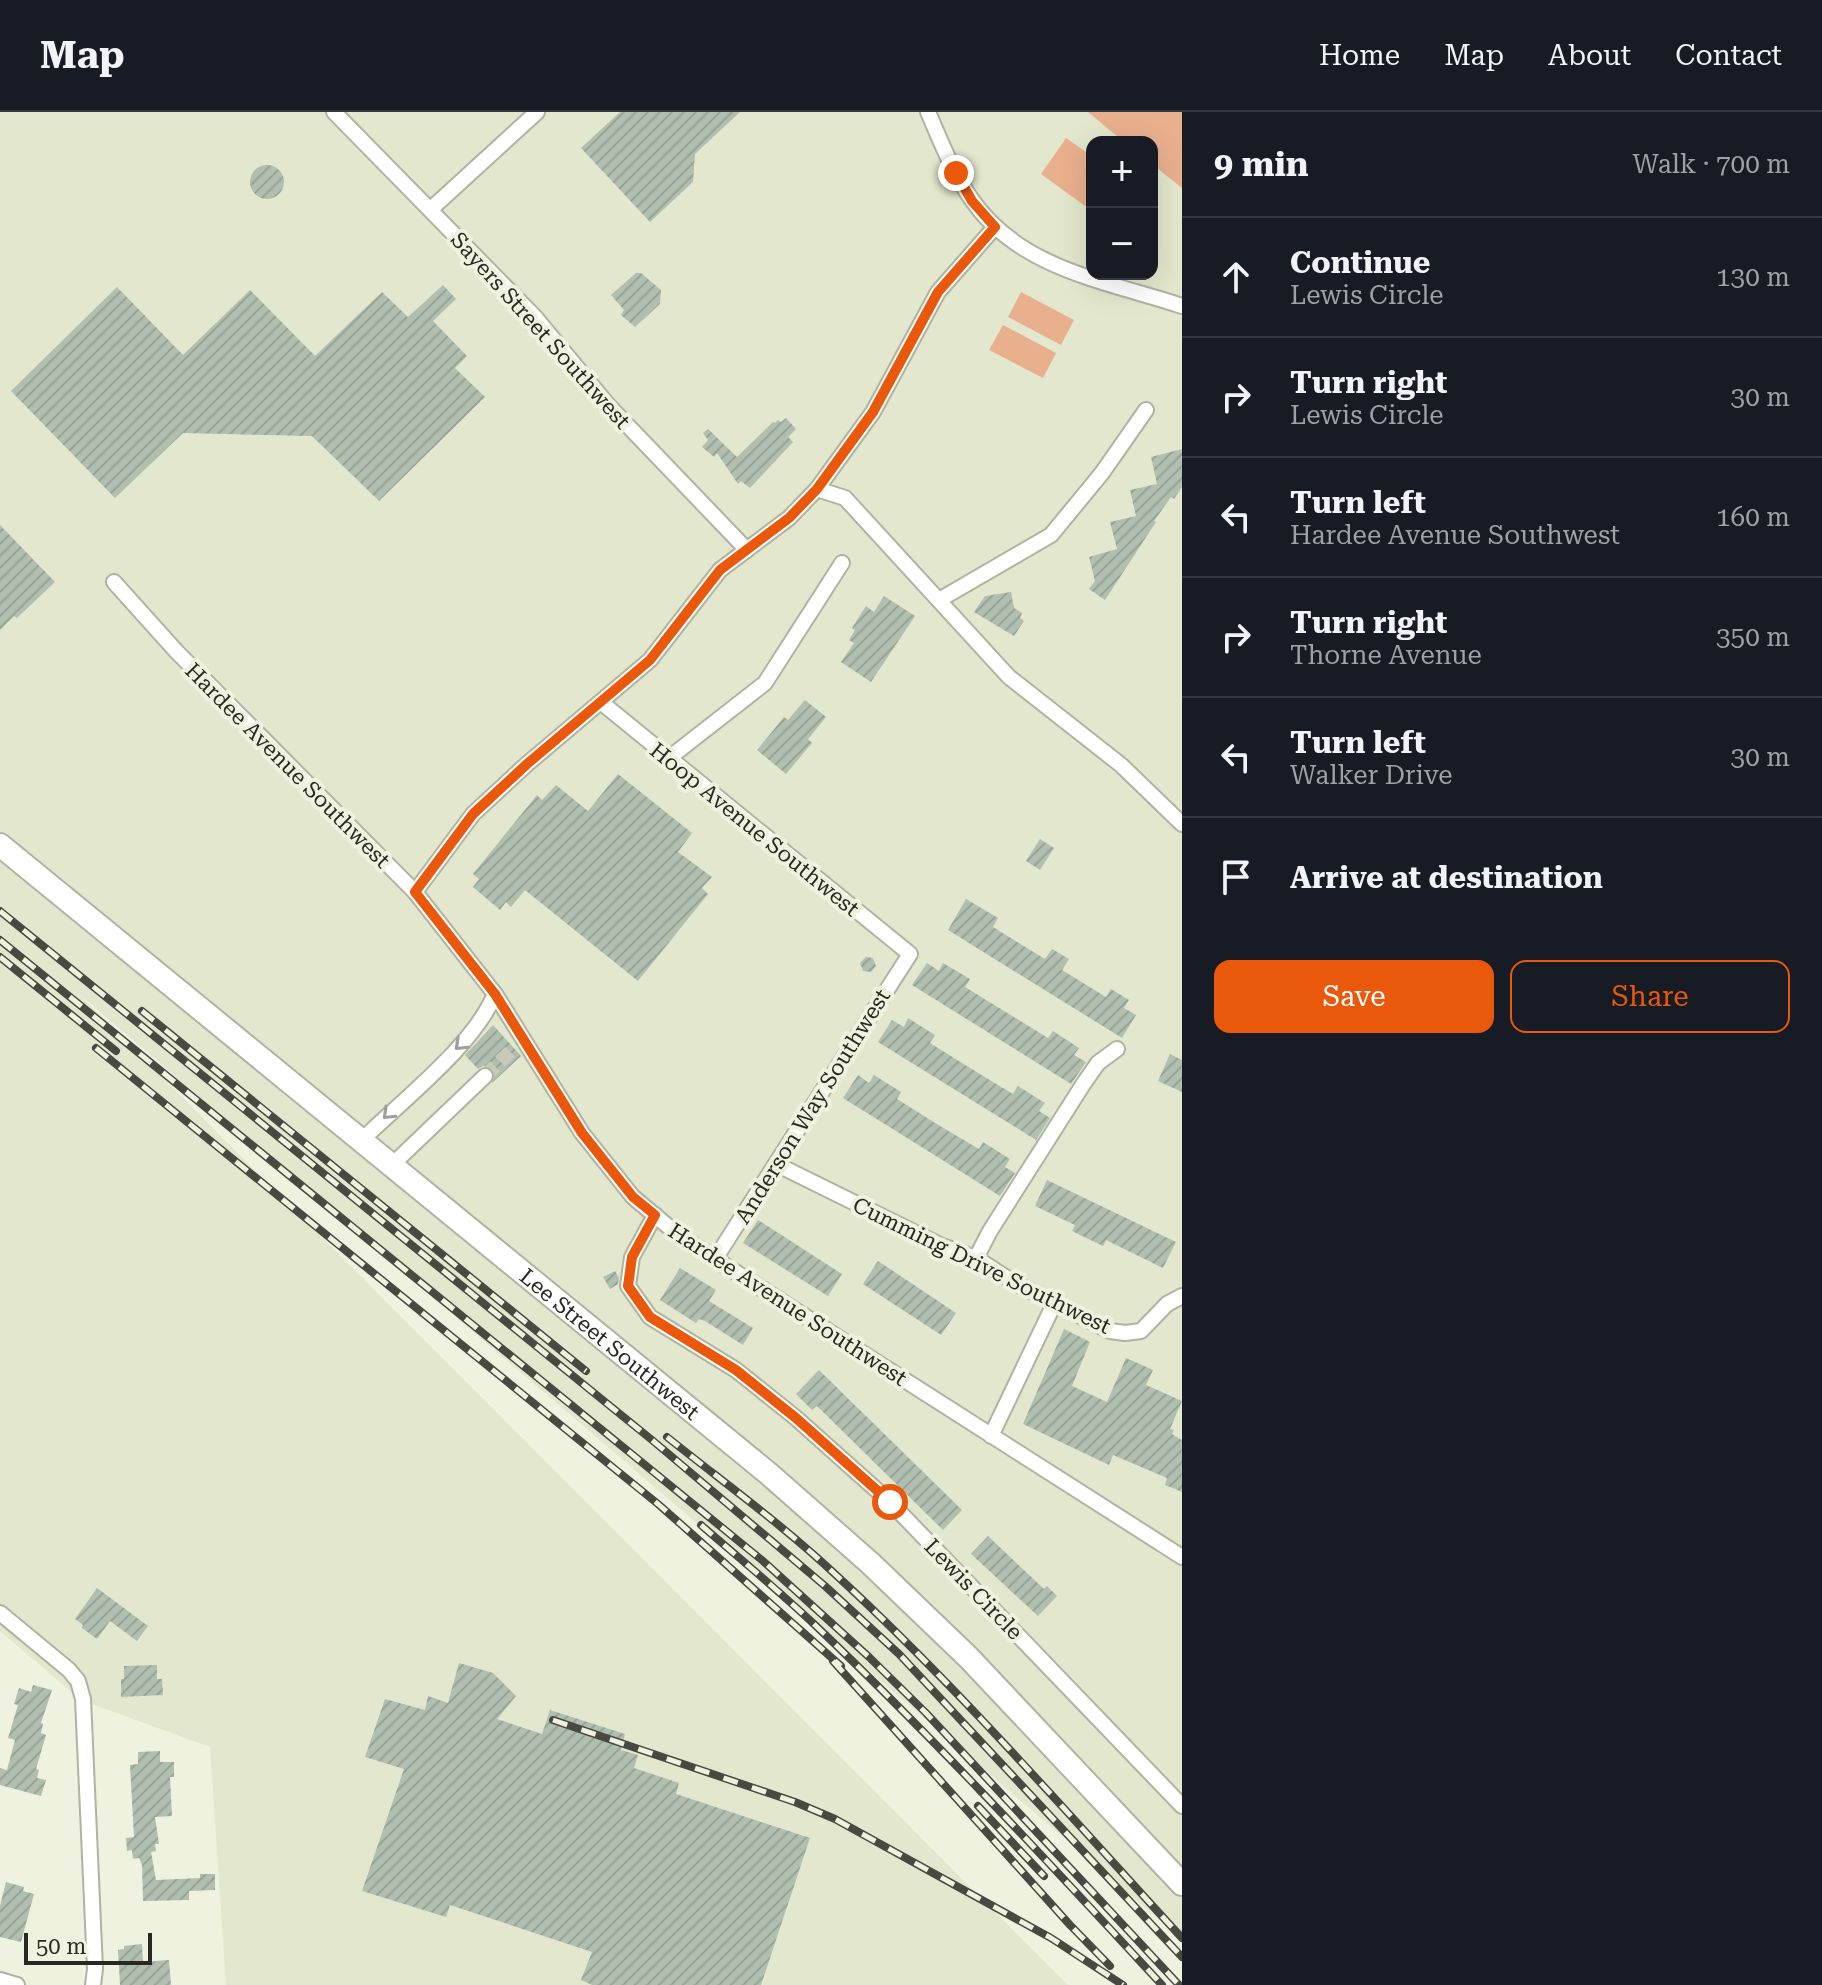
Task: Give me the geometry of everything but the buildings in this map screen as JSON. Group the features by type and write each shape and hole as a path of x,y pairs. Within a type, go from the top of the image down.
{"main road":[{"name":"Lee Street Southwest","path":"0,845 769,1474 870,1563 968,1657 1182,1884"}],"street":[{"name":"Sayers Street Southwest","path":"334,112 535,317 608,405 747,550"},
{"path":"431,209 537,112"},
{"path":"928,112 972,201 995,227 1027,251 1053,265 1182,306"},
{"path":"415,892 473,814 650,660 720,570 789,518 817,489 873,412 938,292 995,227"},
{"path":"939,600 1051,535 1093,485 1146,410"},
{"path":"817,489 845,498 1009,677 1121,765 1182,824"},
{"path":"669,758 765,683 842,563"},
{"name":"Hardee Avenue Southwest","path":"114,582 187,662 415,892 495,994 520,1043 582,1133 633,1197 676,1233 715,1259 1182,1557"},
{"name":"Hoop Avenue Southwest","path":"602,703 910,954"},
{"name":"Anderson Way Southwest","path":"715,1259 910,954"},
{"path":"363,1139 468,1037 486,1015 495,994"},
{"path":"976,1258 1091,1073 1098,1063 1117,1049"},
{"path":"393,1164 485,1076"},
{"name":"Cumming Drive Southwest","path":"776,1164 942,1246 976,1258 1054,1304 1110,1331 1141,1331 1167,1304 1182,1296"},
{"name":"Lewis Circle","path":"655,1215 632,1257 628,1286 650,1317 736,1370 796,1418 890,1502 1182,1806"},
{"path":"991,1436 1054,1304"},
{"path":"0,1613 69,1670 78,1681 83,1699 95,1969 93,1985"},
{"path":"0,1980 17,1985"}],"shaded area":[{"path":"0,112 1182,112 1182,1939 78,993 1068,1985 226,1985 210,1747 81,1700 0,1631"},
{"path":"1088,112 1182,112 1182,188 1158,169 1158,136 1117,136"},
{"path":"1066,138 1086,152 1086,207 1041,174"},
{"path":"1021,292 1074,320 1061,345 1008,317"},
{"path":"1003,325 1056,353 1043,378 989,350"}],"tunnel":[{"path":"485,1076 514,1048"}],"railway":[{"path":"0,911 652,1440 825,1586 899,1654 1182,1957"},
{"path":"0,940 763,1561 926,1713 1179,1985"},
{"path":"0,957 116,1051"},
{"path":"142,1011 586,1371"},
{"path":"96,1048 658,1504 841,1666"},
{"path":"667,1437 795,1539 882,1618 1013,1753 1182,1938"},
{"path":"701,1525 860,1668 992,1802 1162,1985"},
{"path":"833,1661 1110,1966"},
{"path":"553,1720 795,1802 835,1819 1051,1938 1123,1985"},
{"path":"978,1806 1044,1876"}],"route":[{"path":"890,1502 796,1418 736,1370 650,1317 628,1286 632,1257 655,1215 633,1197 582,1133 495,994 415,892 473,814 650,660 720,570 789,518 817,489 873,412 938,292 995,227 972,201 956,173"}]}
